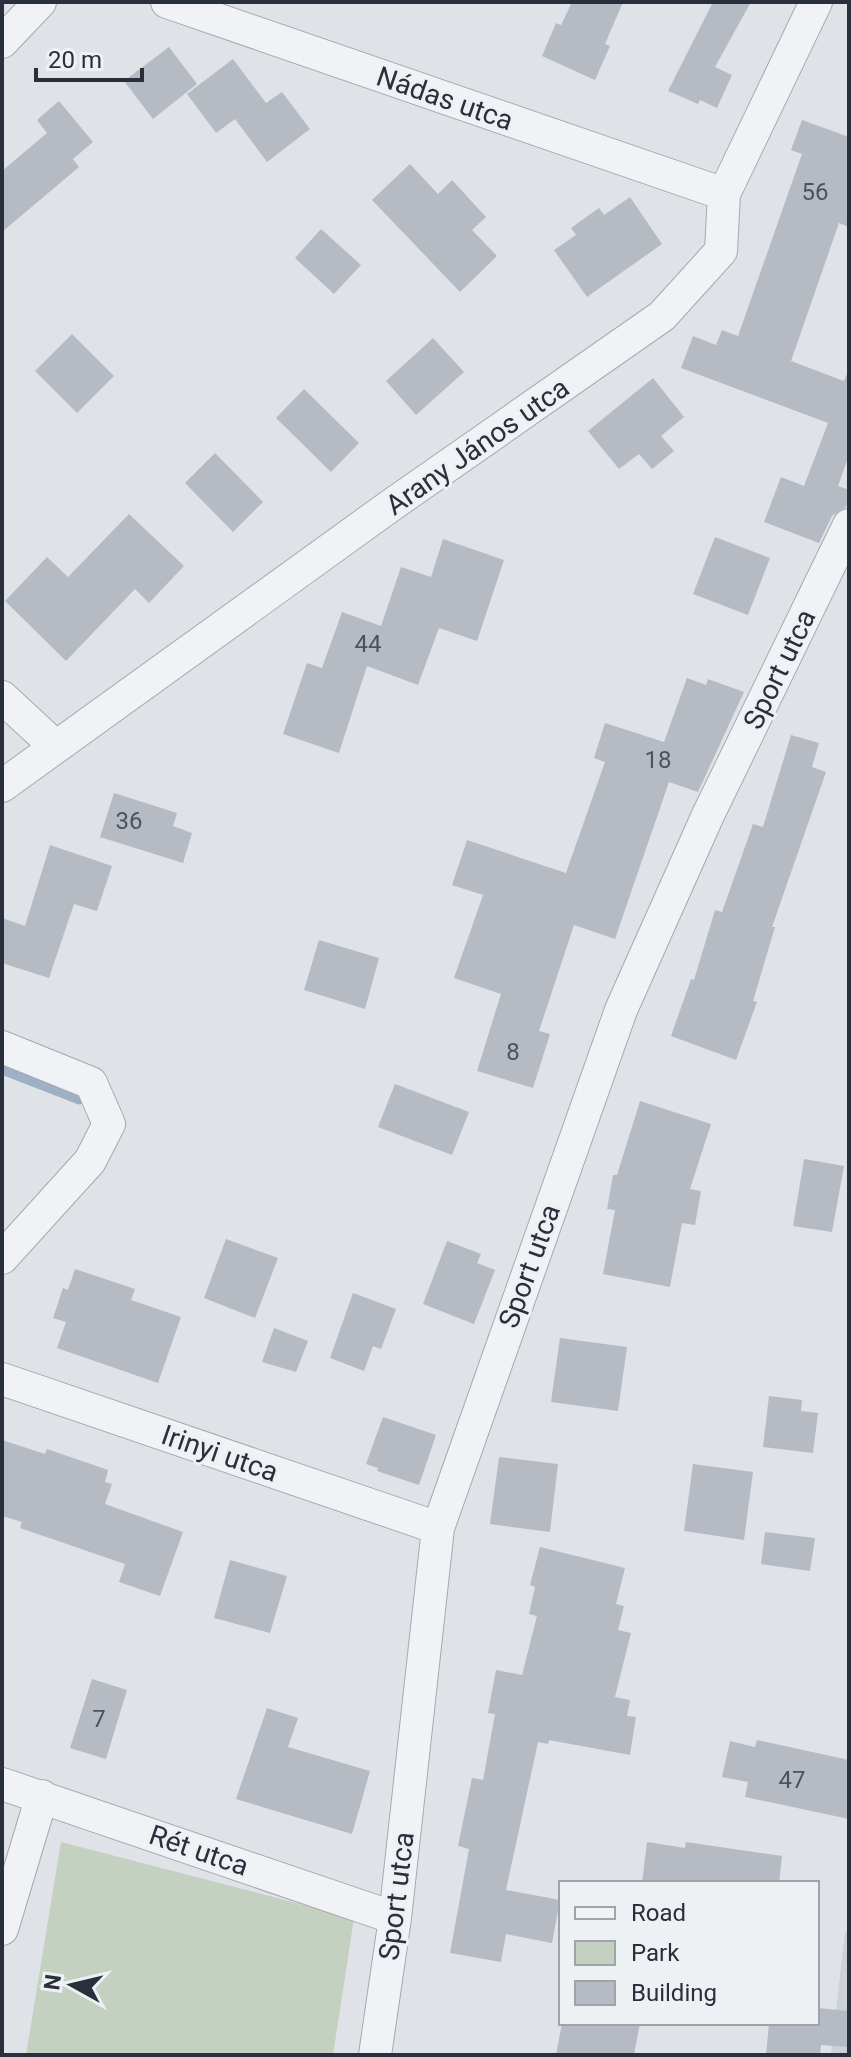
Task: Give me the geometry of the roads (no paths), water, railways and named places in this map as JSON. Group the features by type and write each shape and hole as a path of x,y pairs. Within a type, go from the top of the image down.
{"street":[{"path":"2,42 40,2"},
{"name":"Nádas utca","path":"167,2 724,194"},
{"name":"Arany János utca","path":"2,786 390,506 662,316 721,251 724,194 816,2"},
{"name":"Sport utca","path":"375,2055 395,1918 438,1528 621,1010 708,815 849,525"},
{"path":"2,697 56,747"},
{"path":"2,1047 91,1083 109,1124 90,1161 2,1258"},
{"name":"Irinyi utca","path":"2,1379 438,1528"},
{"name":"Rét utca","path":"2,1784 395,1918"},
{"path":"2,1929 42,1796"}],"waterway":[{"path":"2,1069 79,1099"}]}
